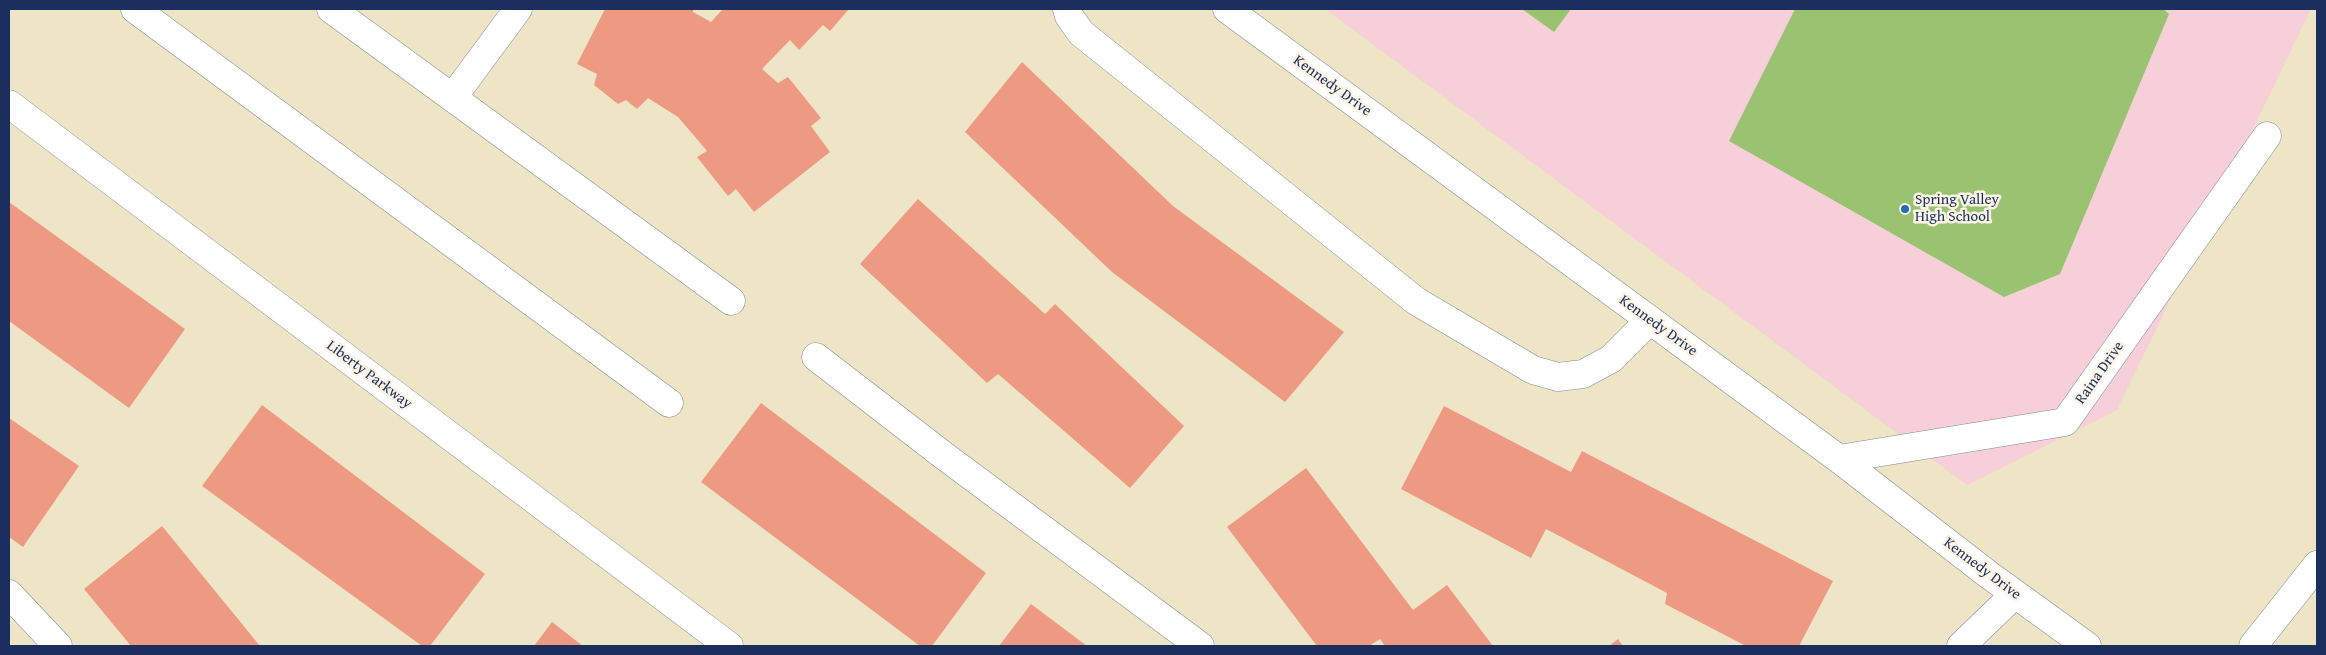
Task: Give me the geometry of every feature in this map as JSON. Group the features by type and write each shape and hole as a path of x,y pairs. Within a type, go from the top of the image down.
{"street":[{"path":"135,9 669,402"},
{"path":"332,9 731,301"},
{"path":"453,98 518,9"},
{"path":"1067,9 1069,16 1081,33 1416,301 1533,370 1558,377 1583,374 1611,359 1650,320"},
{"name":"Kennedy Drive","path":"1227,9 1839,459 2015,594 2087,646"},
{"name":"Liberty Parkway","path":"9,104 729,646"},
{"name":"Raina Drive","path":"1839,459 2065,422 2267,136"},
{"path":"816,357 943,455 1200,646"},
{"path":"2253,646 2317,565"},
{"path":"9,594 58,646"},
{"path":"1961,646 2015,594"}],"shaded area":[{"name":"Spring Valley High School","path":"1325,9 2311,9 2117,410 1967,485"}],"green space":[{"path":"1522,9 1571,9 1554,32"},
{"path":"1795,9 2163,9 2169,14 2060,274 2004,297 1729,141"}],"building":[{"path":"605,9 693,9 693,12 711,22 723,9 849,9 830,31 823,25 799,50 790,40 762,69 778,83 788,77 821,118 811,126 830,152 754,212 736,189 728,196 697,157 707,151 678,117 648,98 637,109 626,100 618,104 594,85 597,74 577,64"},
{"path":"1022,62 1173,206 1344,332 1285,402 1112,272 965,132"},
{"path":"918,199 1045,314 1055,304 1184,426 1130,488 998,374 987,383 860,264"},
{"path":"9,202 185,329 129,408 9,321"},
{"path":"761,403 986,573 932,646 920,646 701,482"},
{"path":"262,405 485,574 430,646 422,646 202,486"},
{"path":"1444,406 1571,472 1582,451 1833,581 1799,646 1746,646 1665,604 1667,593 1546,529 1531,558 1401,489"},
{"path":"9,418 79,466 23,547 9,537"},
{"path":"1306,468 1413,610 1447,585 1493,646 1385,646 1380,639 1369,646 1317,646 1227,527"},
{"path":"162,526 260,646 131,646 84,589"},
{"path":"1031,604 1087,646 999,646"},
{"path":"552,622 583,646 534,646"},
{"path":"1618,639 1623,646 1609,646"}],"place":[{"name":"Spring Valley High School","path":"1905,209"}]}
